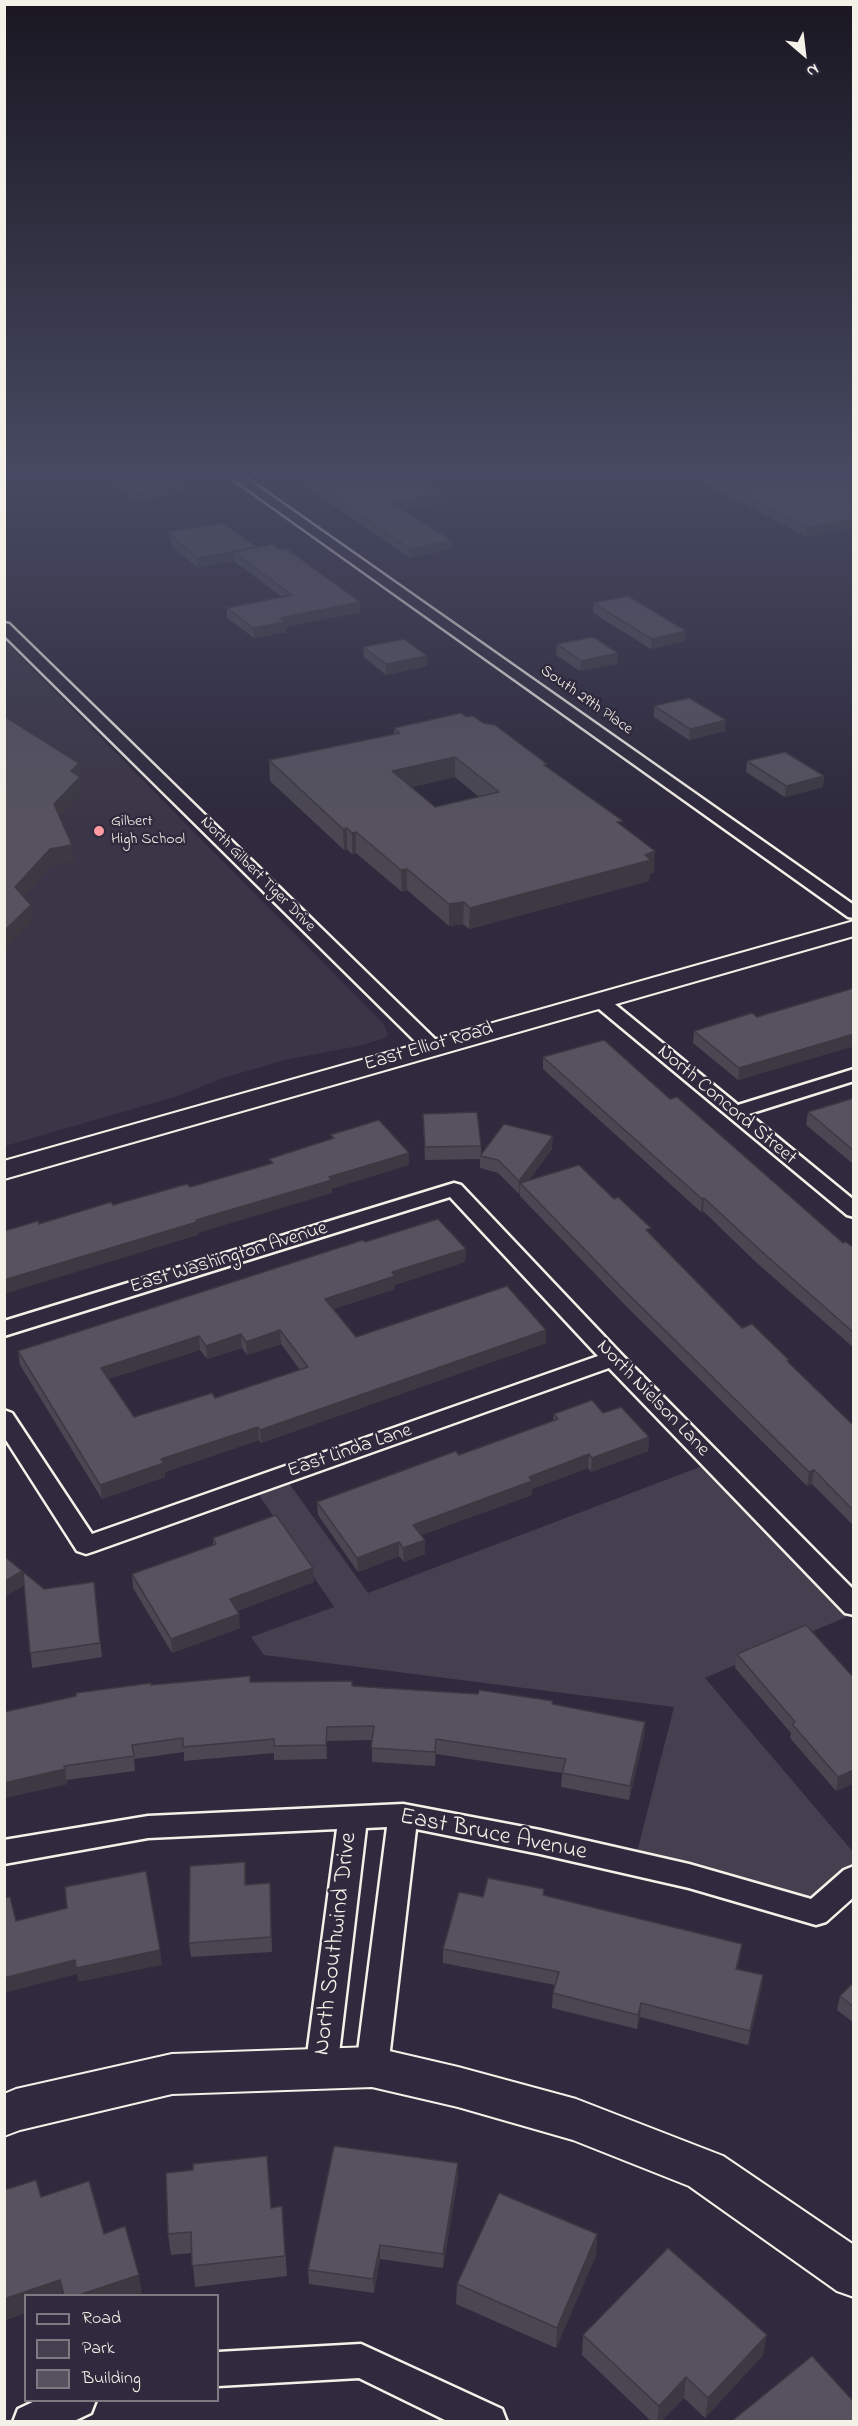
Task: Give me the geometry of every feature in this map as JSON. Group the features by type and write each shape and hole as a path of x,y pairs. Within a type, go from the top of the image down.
{"main road":[{"name":"East Elliot Road","path":"4,1170 854,928"},
{"path":"4,2115 16,2110 172,2074 372,2067 458,2087 576,2120 706,2171 854,2274"}],"street":[{"name":"South 29th Place","path":"398,591 854,914"},
{"name":"North Gilbert Tiger Drive","path":"4,627 432,1047"},
{"name":"North Concord Street","path":"599,1000 854,1211"},
{"path":"734,1113 854,1075"},
{"name":"East Washington Avenue","path":"4,1329 454,1189"},
{"name":"North Nielson Lane","path":"454,1189 613,1359 854,1606"},
{"name":"East Linda Lane","path":"4,1418 86,1545 613,1359"},
{"path":"372,2067 403,1815"},
{"name":"East Bruce Avenue","path":"4,1852 148,1827 403,1815 540,1842 689,1876 816,1913 854,1878"},
{"name":"North Southwind Drive","path":"321,2070 353,1818"},
{"path":"219,2370 361,2361 489,2421"},
{"path":"31,2421 74,2402"}],"shaded area":[{"name":"Gilbert High School","path":"4,640 383,1023 388,1034 385,1038 363,1045 285,1060 223,1078 178,1096 5,1146"}],"green space":[{"path":"713,1462 853,1614 705,1678 853,1852 853,1878 816,1913 634,1864 674,1707 264,1655 251,1637 334,1607 253,1486 283,1475 368,1593"}],"building":[{"path":"287,591 345,591 360,602 280,618 285,622 253,628 227,608 292,595"},
{"path":"628,596 686,631 652,639 593,603"},
{"path":"593,637 618,653 581,661 557,644"},
{"path":"404,639 427,656 386,664 363,647"},
{"path":"689,698 726,720 690,729 654,706"},
{"path":"461,713 466,717 473,716 483,723 495,725 547,764 544,765 623,821 617,822 655,851 645,855 651,860 470,908 464,902 449,904 407,869 401,870 356,832 352,833 347,828 343,829 269,760 400,733 394,728","holes":["455,757 499,792 435,807 392,771"]},
{"path":"4,716 79,763 71,771 80,777 54,804 72,845 50,849 15,887 31,905 4,931"},
{"path":"785,752 824,776 786,786 747,761"},
{"path":"854,988 854,1034 739,1068 694,1031 752,1013 757,1017"},
{"path":"604,1040 670,1099 677,1097 843,1243 846,1242 854,1248 854,1333 543,1057"},
{"path":"854,1098 854,1150 853,1150 808,1112"},
{"path":"477,1112 481,1146 425,1147 423,1114"},
{"path":"379,1120 409,1153 329,1177 332,1180 4,1280 4,1231 38,1221 39,1224 111,1202 113,1205 187,1184 190,1187 273,1163 269,1159 334,1138 330,1135"},
{"path":"504,1124 553,1136 519,1181 498,1160 480,1156"},
{"path":"579,1165 614,1199 618,1197 651,1228 646,1230 742,1328 752,1324 854,1426 854,1511 814,1470 809,1472 626,1292 520,1183"},
{"path":"438,1219 466,1249 392,1272 395,1276 325,1299 356,1337 507,1286 546,1330 260,1430 258,1427 161,1459 164,1463 100,1485 18,1351 363,1240 365,1242","holes":["280,1330 308,1367 215,1398 212,1393 134,1417 101,1368 199,1336 206,1346 241,1334 246,1342"]},
{"path":"592,1400 603,1413 621,1407 649,1437 592,1458 589,1454 529,1477 532,1481 413,1525 425,1540 403,1548 399,1542 357,1558 317,1502 456,1451 459,1455 558,1419 554,1414"},
{"path":"276,1515 313,1568 230,1599 239,1614 171,1639 132,1574 216,1544 213,1538"},
{"path":"4,1556 22,1571 4,1582"},
{"path":"23,1572 44,1589 94,1582 100,1643 30,1653"},
{"path":"806,1625 854,1678 854,1770 838,1777 792,1724 795,1722 737,1654"},
{"path":"250,1676 250,1682 352,1681 352,1686 478,1694 479,1690 553,1701 552,1704 645,1722 630,1786 562,1773 566,1759 436,1739 435,1752 371,1748 374,1726 327,1727 326,1745 274,1746 274,1739 183,1747 183,1738 132,1745 134,1756 64,1766 65,1769 4,1783 4,1712 76,1696 76,1693 151,1683 151,1685"},
{"path":"245,1862 245,1885 270,1883 271,1937 189,1943 190,1866"},
{"path":"146,1871 160,1950 76,1968 75,1960 4,1978 4,1898 10,1897 16,1921 67,1908 65,1887"},
{"path":"488,1878 544,1889 543,1895 742,1944 736,1969 763,1975 750,2031 641,2003 638,2015 553,1993 559,1972 443,1949 459,1892 483,1897"},
{"path":"854,1982 854,2007 840,1996"},
{"path":"334,2146 458,2163 443,2254 380,2245 373,2279 308,2270"},
{"path":"267,2156 271,2208 282,2206 285,2256 192,2266 191,2232 168,2234 166,2173 193,2170 193,2164"},
{"path":"36,2180 41,2197 89,2181 104,2234 125,2226 139,2275 82,2294 64,2294 60,2280 4,2299 4,2190"},
{"path":"499,2193 597,2234 557,2328 457,2284"},
{"path":"668,2248 767,2335 708,2398 686,2377 659,2406 583,2335"},
{"path":"812,2356 854,2402 854,2421 732,2421"}],"place":[{"name":"Gilbert High School","path":"99,831"}]}
